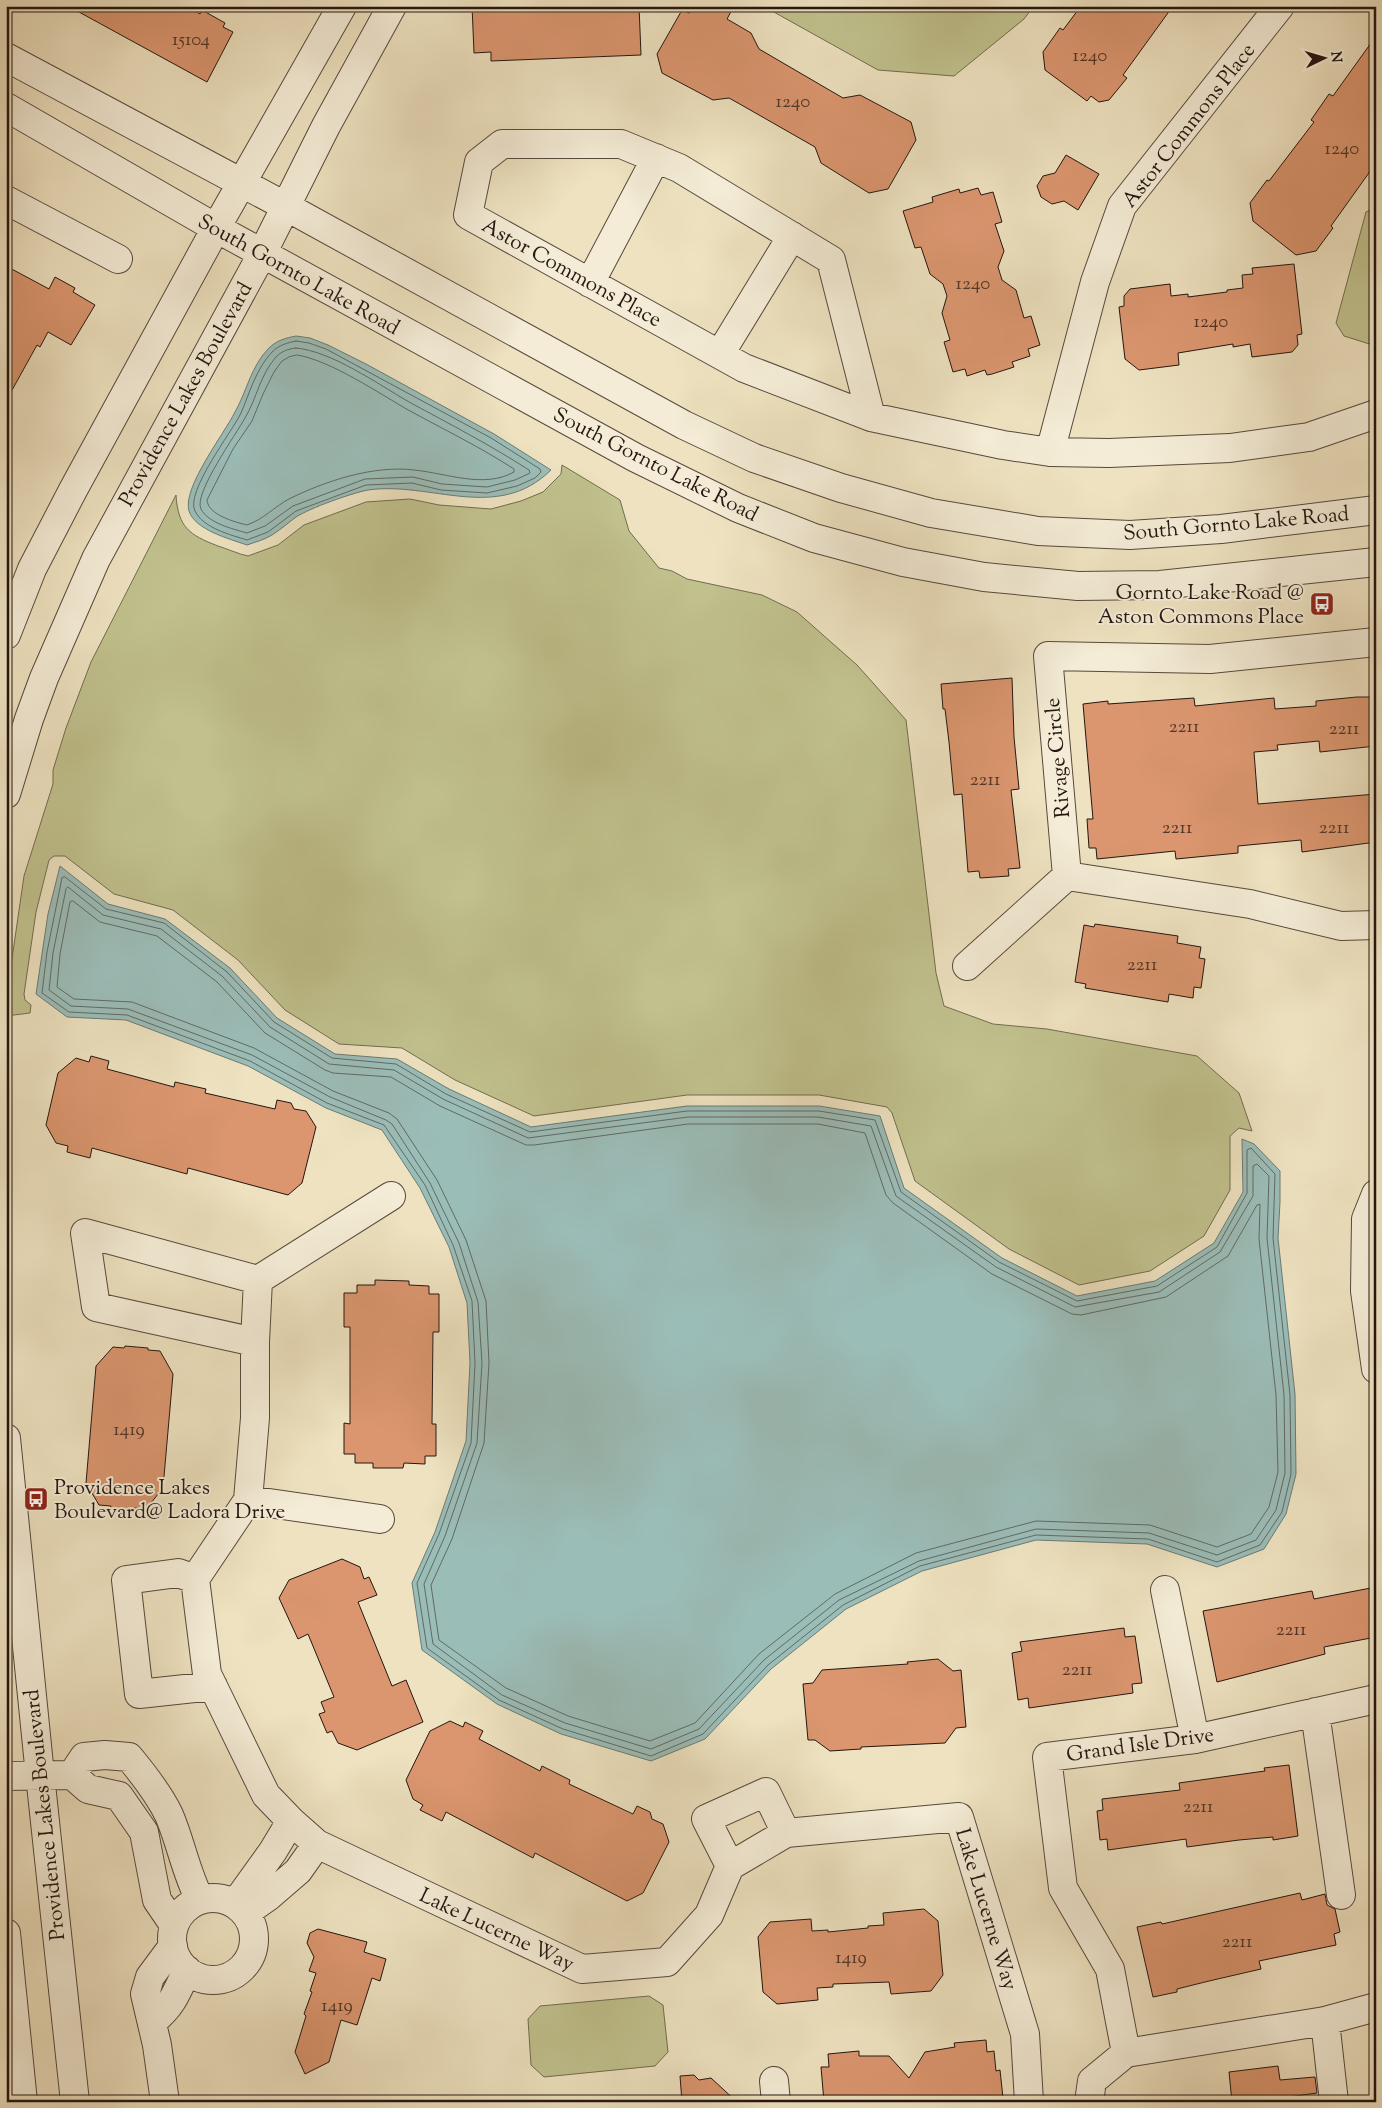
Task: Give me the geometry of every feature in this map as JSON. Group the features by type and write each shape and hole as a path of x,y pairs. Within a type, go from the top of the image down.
{"street":[{"path":"6,635 32,569 73,490 241,183 342,6"},
{"name":"Providence Lakes Boulevard","path":"6,794 12,759 44,678 96,559 262,254 326,126 392,6"},
{"name":"Astor Commons Place","path":"1050,452 1095,282 1122,206 1280,6"},
{"name":"South Gornto Lake Road","path":"6,57 285,206 684,425 754,458 841,488 931,513 1038,531 1130,535 1222,529 1376,510"},
{"name":"South Gornto Lake Road","path":"6,107 262,254 636,458 738,508 814,538 903,562 975,575 1078,586 1160,585 1376,562"},
{"name":"Astor Commons Place","path":"871,417 831,260 679,168 621,144 502,144 479,162 468,215 744,368 871,417 1003,445 1050,452 1109,453 1230,448 1309,437 1376,414"},
{"path":"590,283 656,158"},
{"path":"6,200 118,258"},
{"path":"720,354 792,236"},
{"name":"Rivage Circle","path":"1067,876 1048,656 1210,659 1376,642"},
{"path":"967,966 1067,876 1250,904 1342,926 1376,925"},
{"path":"1376,1194 1366,1219 1365,1291 1373,1329 1376,1369"},
{"path":"255,1342 96,1307 85,1233 258,1280 391,1196"},
{"path":"213,1686 140,1694 126,1580 178,1573 195,1579 248,1500 255,1418 255,1342 258,1280"},
{"name":"Providence Lakes Boulevard","path":"6,1438 75,2102"},
{"path":"248,1500 380,1519"},
{"name":"Lake Lucerne Way","path":"195,1579 206,1674 266,1795 291,1821 317,1844 582,1969 667,1962 709,1915 730,1866 786,1833 959,1818 1025,2034 1029,2102"},
{"path":"1166,1590 1195,1739"},
{"name":"Grand Isle Drive","path":"1126,2053 1110,1969 1063,1888 1047,1757 1195,1739 1376,1698"},
{"path":"1315,1712 1341,1895"},
{"path":"72,1774 84,1757 105,1755 129,1758 148,1780 169,1815 192,1884 200,1900"},
{"path":"6,1776 72,1774 88,1790 119,1796 144,1832 157,1900 174,1936 178,1961 186,1970 198,1977 211,1980 224,1978 236,1972 246,1963 252,1951 254,1938 252,1924 240,1909 224,1899 200,1900 189,1905 180,1914 174,1936 150,1977 145,1994 152,2021 164,2102"},
{"path":"730,1866 706,1819 766,1792 786,1833"},
{"path":"240,1909 291,1821"},
{"path":"240,1909 269,1896 298,1871 317,1844"},
{"path":"6,1933 23,2102"},
{"path":"152,2021 166,2011 178,1990 186,1970"},
{"path":"1088,2102 1092,2081 1126,2053 1324,2021 1376,2008"},
{"path":"1324,2021 1334,2102"}],"green space":[{"path":"763,6 1034,6 1024,19 954,76 878,70"},
{"path":"1376,207 1376,346 1344,336 1336,323 1366,212"},
{"path":"562,465 620,500 629,531 659,568 672,571 687,579 762,595 797,612 857,665 906,720 936,973 944,1006 993,1024 1047,1029 1197,1056 1239,1093 1252,1131 1239,1128 1230,1136 1230,1190 1204,1236 1150,1271 1079,1285 1009,1249 915,1181 892,1113 887,1107 819,1095 687,1095 534,1116 455,1080 402,1048 339,1044 285,1010 238,960 173,910 114,894 65,856 54,856 49,860 36,912 24,994 25,1000 31,1005 30,1013 6,1016 6,1000 24,876 53,784 53,770 66,728 91,662 176,495 179,515 192,533 208,542 248,556 278,545 304,525 366,502 410,499 439,505 491,509 521,501 543,492 561,474"},
{"path":"649,1996 663,2005 668,2052 655,2066 544,2077 531,2065 528,2019 540,2006"}],"water":[{"path":"296,336 310,338 328,345 366,364 494,434 551,470 530,486 508,494 486,497 392,489 368,490 311,509 296,517 269,537 247,545 206,529 193,518 189,511 192,489 198,475 235,412 253,371 263,355 275,343"},
{"path":"60,866 108,904 165,919 230,968 277,1018 335,1054 397,1059 449,1089 531,1127 687,1106 819,1106 880,1116 904,1188 1002,1258 1077,1296 1155,1281 1214,1243 1243,1192 1242,1139 1254,1144 1280,1171 1278,1238 1295,1394 1296,1474 1286,1514 1264,1549 1217,1567 1147,1544 1036,1540 922,1571 846,1609 771,1669 705,1739 651,1761 561,1734 497,1704 422,1650 412,1583 435,1532 466,1441 470,1363 467,1303 449,1247 420,1188 382,1130 326,1108 248,1066 126,1020 67,1017 36,994 48,914"}],"building":[{"path":"68,6 187,6 200,14 202,10 225,23 223,27 233,32 207,82"},
{"path":"472,6 639,6 641,55 491,61 491,52 474,53"},
{"path":"693,6 734,6 727,19 751,33 759,49 843,98 860,95 911,122 916,140 888,189 869,193 821,163 815,147 729,98 713,100 662,73 657,54 682,10 689,13"},
{"path":"1081,6 1173,6 1123,75 1127,78 1109,100 1099,102 1091,96 1087,101 1045,70 1043,52 1060,28 1063,30"},
{"path":"1376,36 1376,163 1331,226 1333,228 1316,251 1296,255 1253,221 1250,203 1314,122 1311,120 1329,94 1333,96"},
{"path":"1066,155 1099,174 1078,210 1064,201 1052,204 1041,197 1037,186 1043,176 1055,173"},
{"path":"978,188 981,195 993,192 1002,222 995,224 1004,251 998,267 1002,280 1016,290 1024,318 1031,316 1040,345 1028,349 1030,356 1012,362 1014,367 987,375 985,370 967,376 965,369 953,372 944,342 950,340 942,313 947,296 943,284 930,274 921,247 915,248 903,211 933,202 932,197 959,189 960,193"},
{"path":"1294,264 1302,334 1297,335 1298,345 1292,352 1252,357 1250,344 1233,347 1233,344 1178,353 1179,365 1139,370 1125,359 1119,307 1124,306 1124,296 1130,289 1170,284 1171,296 1188,294 1188,297 1227,292 1227,290 1243,288 1242,275 1253,274 1252,268"},
{"path":"6,266 49,289 55,277 75,288 73,292 95,305 71,345 48,332 40,347 37,345 6,401"},
{"path":"1012,678 1014,737 1019,789 1011,790 1020,868 1008,869 1009,876 980,878 979,871 968,872 962,794 954,795 941,684"},
{"path":"1376,697 1376,746 1320,752 1319,741 1277,745 1278,750 1254,752 1258,804 1376,794 1376,842 1302,852 1301,840 1238,846 1238,853 1176,859 1175,851 1097,859 1096,848 1089,848 1087,819 1093,819 1083,704 1108,701 1108,704 1194,698 1195,706 1274,698 1275,709 1316,706 1316,701"},
{"path":"1095,924 1178,936 1177,943 1201,947 1199,958 1205,959 1201,988 1194,987 1193,998 1169,994 1168,1002 1085,988 1086,984 1075,982 1084,925 1094,927"},
{"path":"91,1056 109,1061 107,1069 174,1087 175,1082 206,1089 205,1093 275,1109 277,1100 291,1103 294,1109 306,1111 316,1127 302,1183 288,1195 188,1168 187,1174 92,1148 90,1158 67,1152 68,1146 56,1143 46,1125 58,1073 76,1058 89,1062"},
{"path":"375,1280 409,1281 409,1285 429,1286 429,1294 439,1294 439,1332 433,1332 432,1424 436,1424 436,1456 425,1456 425,1464 404,1463 403,1468 373,1468 373,1463 355,1463 355,1454 344,1454 344,1423 350,1424 350,1327 344,1327 344,1293 357,1293 357,1285 375,1285"},
{"path":"125,1346 160,1351 173,1374 163,1488 146,1509 110,1508 111,1506 99,1505 86,1483 96,1366 113,1347 124,1348"},
{"path":"342,1559 360,1567 364,1579 369,1577 377,1595 358,1602 392,1686 406,1680 423,1722 357,1750 338,1743 332,1731 327,1733 319,1714 325,1712 321,1702 334,1697 308,1634 298,1639 279,1598 289,1580"},
{"path":"1376,1587 1376,1637 1324,1647 1325,1654 1217,1682 1203,1611 1312,1591 1314,1599"},
{"path":"1124,1628 1125,1637 1135,1636 1142,1683 1132,1684 1133,1693 1029,1708 1028,1698 1018,1700 1012,1653 1022,1651 1020,1642"},
{"path":"938,1659 953,1671 961,1670 966,1727 956,1728 945,1743 861,1747 861,1749 830,1751 815,1740 808,1740 803,1684 813,1683 822,1670 908,1664 907,1662"},
{"path":"450,1721 463,1727 465,1722 483,1731 479,1739 540,1771 542,1766 570,1780 569,1784 633,1814 637,1806 650,1812 652,1819 663,1824 669,1842 643,1893 627,1901 535,1853 533,1858 446,1812 442,1821 420,1810 423,1805 413,1799 406,1780 430,1731"},
{"path":"1289,1765 1298,1836 1273,1840 1273,1837 1239,1840 1187,1847 1186,1839 1108,1850 1107,1839 1100,1840 1097,1811 1103,1810 1102,1799 1180,1790 1179,1783 1265,1771 1264,1768"},
{"path":"1300,1893 1302,1900 1325,1894 1327,1905 1335,1909 1340,1932 1334,1934 1336,1945 1259,1961 1261,1969 1177,1989 1177,1992 1153,1997 1137,1927 1161,1922 1162,1924"},
{"path":"924,1909 938,1921 943,1975 931,1991 891,1994 889,1982 833,1984 833,1987 817,1988 818,2000 777,2004 763,1992 758,1937 770,1922 811,1919 812,1931 828,1930 828,1932 884,1925 883,1913"},
{"path":"318,1929 367,1942 364,1952 386,1959 380,1981 372,1978 357,2025 341,2020 329,2062 305,2074 295,2052 316,1973 309,1971 314,1957 307,1943 310,1933"},
{"path":"986,2040 987,2052 994,2051 996,2071 1000,2070 1003,2098 999,2098 999,2102 824,2102 821,2067 829,2067 828,2054 859,2051 859,2056 889,2056 909,2078 925,2052 955,2047 954,2043"},
{"path":"1278,2066 1280,2080 1315,2077 1317,2093 1281,2098 1281,2102 1232,2102 1229,2072"},
{"path":"694,2075 699,2080 711,2078 737,2102 682,2102 680,2076"}],"place":[{"name":"Gornto Lake Road @ Aston Commons Place","path":"1322,604"},
{"name":"Providence Lakes Boulevard@ Ladora Drive","path":"36,1499"}]}
